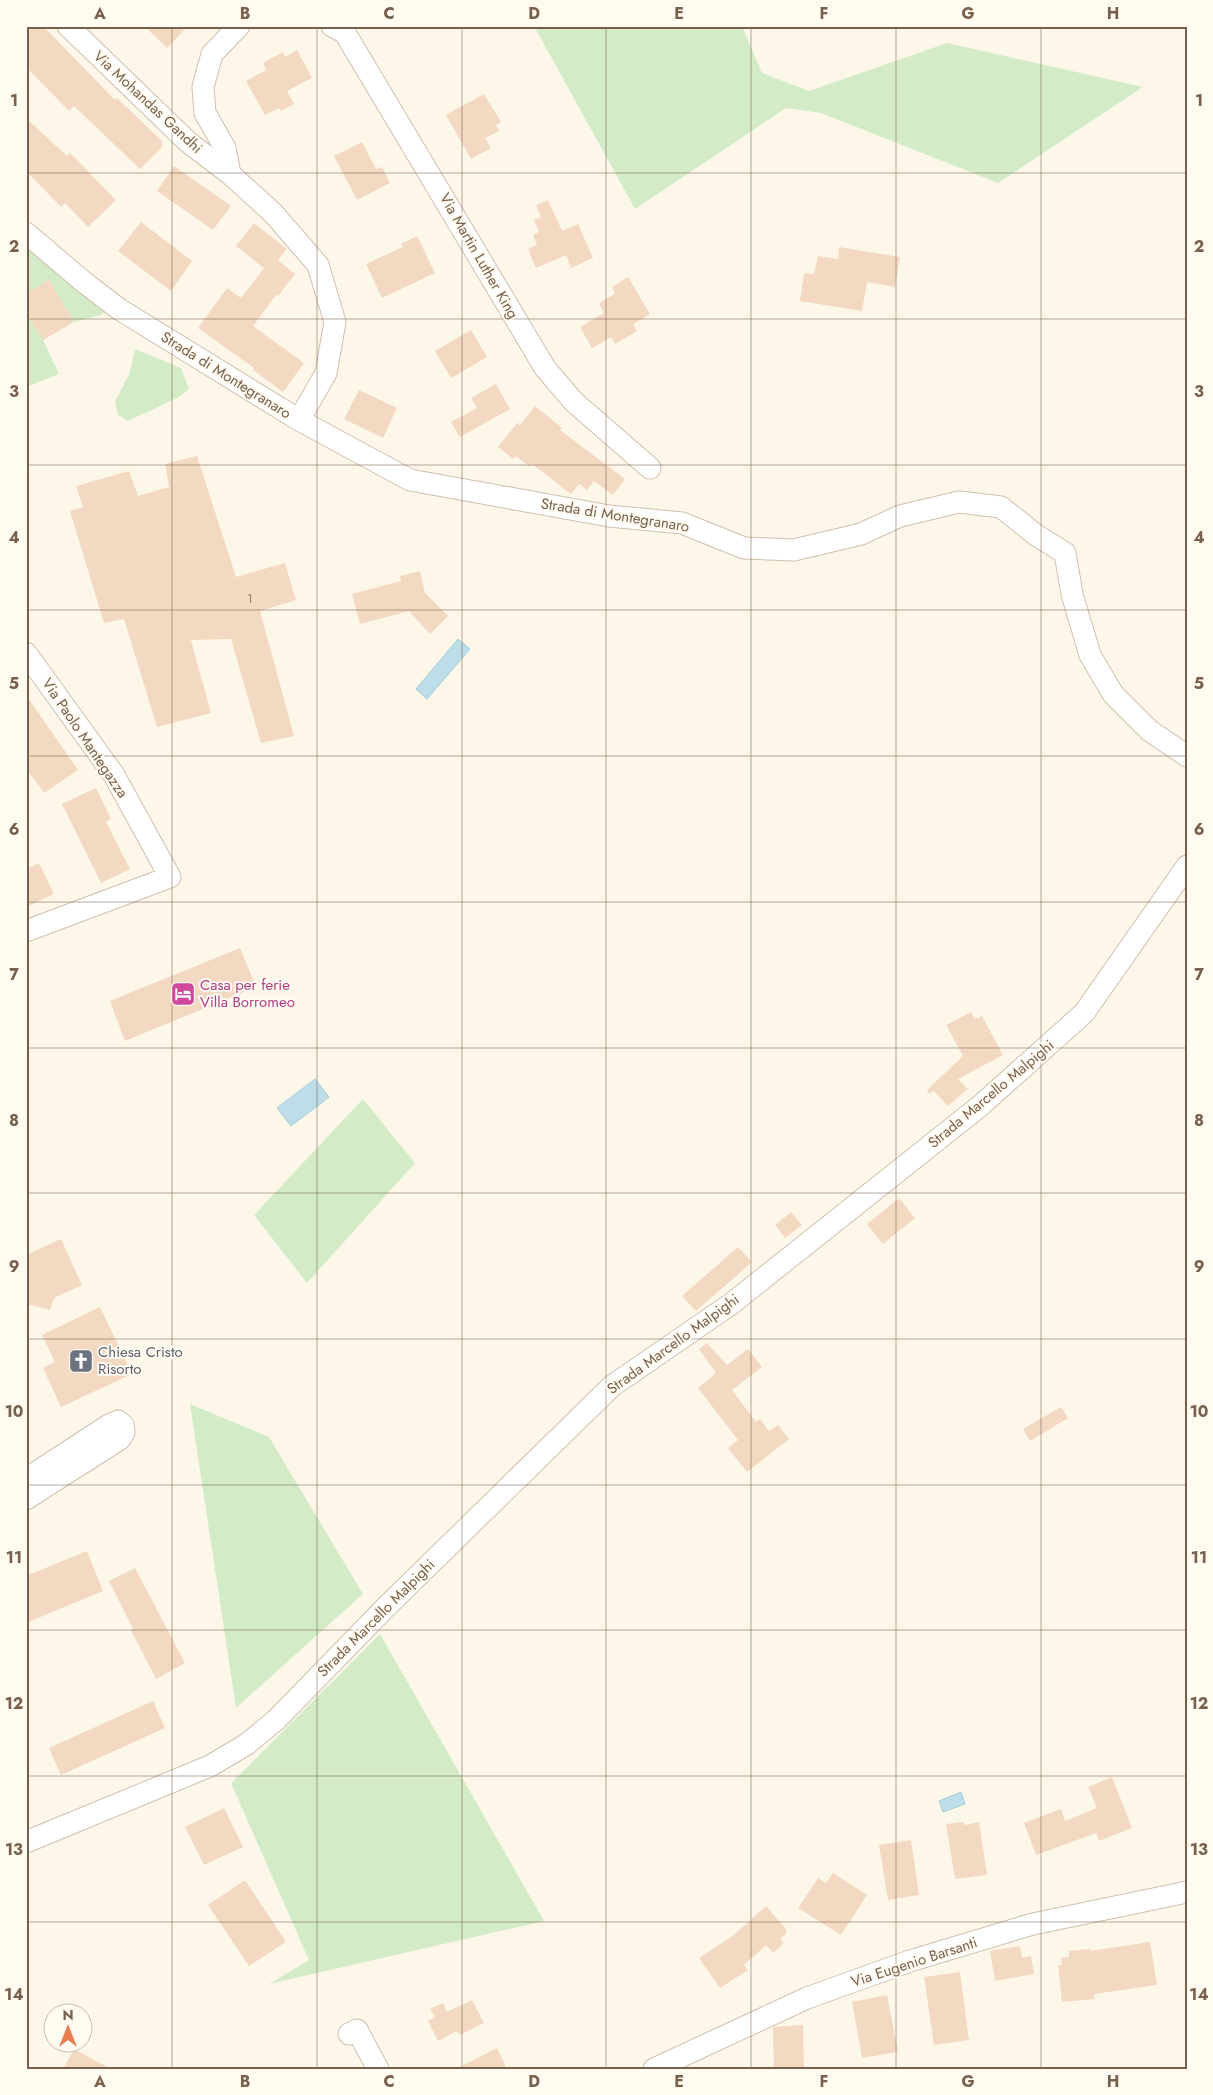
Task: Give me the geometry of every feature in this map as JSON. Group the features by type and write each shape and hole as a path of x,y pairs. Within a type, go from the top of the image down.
{"street":[{"name":"Via Mohandas Gandhi","path":"68,26 188,142 230,174"},
{"path":"239,26 212,54 203,87 205,113 225,148 230,174 273,213 318,265 335,322 326,373 299,420"},
{"name":"Via Martin Luther King","path":"332,26 345,33 427,167 544,368 574,402 650,468"},
{"name":"Strada di Montegranaro","path":"26,233 85,283 120,309 299,420 410,480 609,516 682,523 744,548 794,550 861,534 900,516 960,502 1001,507 1036,535 1065,553 1072,594 1090,656 1113,694 1150,731 1187,756"},
{"name":"Via Paolo Mantegazza","path":"26,653 114,775 170,877 26,931"},
{"name":"Strada Marcello Malpighi","path":"26,1842 210,1766 247,1744 269,1726 386,1606 612,1386 731,1304 980,1106 1084,1013 1187,866"},
{"path":"26,1479 114,1432 26,1499"},
{"name":"Via Eugenio Barsanti","path":"654,2069 683,2062 807,1998 910,1961 1033,1924 1187,1892"},
{"path":"349,2034 357,2030 378,2069"}],"green space":[{"path":"534,26 742,26 762,73 809,91 947,43 1143,87 998,183 821,113 786,108 635,209"},
{"path":"26,243 108,309 101,315 74,322 49,280 26,294"},
{"path":"26,312 43,340 59,374 26,387"},
{"path":"135,349 181,368 189,389 177,398 128,421 118,415 115,402 130,372"},
{"path":"363,1099 415,1163 307,1283 254,1215"},
{"path":"190,1404 269,1437 363,1594 236,1708"},
{"path":"380,1634 544,1921 269,1984 309,1960 231,1783"}],"water":[{"path":"458,639 470,649 427,699 416,689"},
{"path":"315,1079 329,1097 291,1126 277,1108"},
{"path":"961,1792 965,1804 943,1812 939,1801"}],"building":[{"path":"26,26 43,26 115,100 117,98 162,141 162,147 140,169 74,106 69,111 26,67"},
{"path":"144,26 188,26 167,48"},
{"path":"297,50 312,78 287,91 294,104 281,111 279,108 265,115 246,81 266,70 263,63 283,52 285,57"},
{"path":"484,94 501,122 496,125 499,131 485,138 491,148 471,159 446,115"},
{"path":"26,118 67,156 70,153 116,200 88,227 65,203 61,207 26,171"},
{"path":"362,142 376,169 382,167 390,183 357,200 334,156"},
{"path":"174,166 231,206 213,230 157,191"},
{"path":"548,200 562,231 578,224 593,258 571,268 566,255 536,268 528,249 537,245 533,235 539,232 534,220 541,217 536,205"},
{"path":"141,222 192,261 171,291 118,251"},
{"path":"254,223 287,249 278,260 295,274 278,296 276,295 253,326 304,363 283,392 253,370 254,368 198,328 227,288 241,298 264,268 236,246"},
{"path":"417,236 435,273 382,298 366,264 403,247 401,244"},
{"path":"839,247 900,257 895,287 867,282 862,311 800,301 804,273 814,274 818,256 838,259"},
{"path":"628,277 650,314 633,324 637,331 615,344 611,337 592,348 580,327 604,313 599,303 615,294 612,287"},
{"path":"49,280 74,322 43,340 26,312 26,294"},
{"path":"471,330 487,357 451,378 435,351"},
{"path":"496,384 510,409 460,437 451,422 477,408 471,398"},
{"path":"359,390 397,408 383,438 344,419"},
{"path":"535,406 562,428 560,430 625,479 613,495 594,481 587,490 579,484 571,494 532,464 530,467 516,456 513,459 498,447 518,422 519,426"},
{"path":"197,456 236,577 285,563 296,600 260,611 294,736 261,743 231,639 191,640 211,713 157,727 124,619 104,623 70,511 83,507 76,486 129,471 138,496 169,487 165,464"},
{"path":"420,571 425,593 448,616 430,634 409,611 360,624 352,594 401,581 400,576"},
{"path":"26,695 78,770 44,793 26,768"},
{"path":"96,788 111,819 106,822 130,869 101,883 62,804"},
{"path":"39,863 54,894 26,907 26,869"},
{"name":"Casa per ferie Villa Borromeo","path":"240,948 256,987 125,1041 110,1001"},
{"path":"971,1012 975,1019 982,1016 1003,1055 958,1079 968,1089 948,1106 934,1091 929,1094 927,1090 963,1056 946,1025"},
{"path":"899,1198 915,1218 883,1244 867,1224"},
{"path":"791,1212 802,1225 785,1238 775,1225"},
{"path":"61,1239 82,1285 54,1298 50,1310 26,1304 29,1292 26,1285 26,1255"},
{"path":"738,1247 752,1262 696,1311 682,1296"},
{"path":"100,1307 132,1374 61,1407 43,1368 55,1362 42,1335"},
{"path":"707,1343 727,1365 748,1349 762,1367 732,1390 756,1422 760,1419 769,1431 778,1425 789,1439 747,1472 728,1448 738,1440 698,1388 716,1373 699,1349"},
{"path":"1061,1407 1068,1418 1030,1441 1023,1429"},
{"path":"87,1551 103,1591 26,1623 26,1576"},
{"path":"135,1568 185,1663 156,1679 109,1581"},
{"path":"153,1701 165,1728 61,1775 49,1748"},
{"path":"1112,1777 1132,1828 1099,1841 1096,1833 1036,1855 1024,1823 1061,1809 1065,1821 1097,1808 1088,1787"},
{"path":"224,1808 243,1847 204,1865 185,1827"},
{"path":"964,1822 964,1825 979,1822 987,1875 955,1879 946,1824"},
{"path":"911,1840 919,1895 888,1900 879,1845"},
{"path":"833,1873 867,1895 841,1935 798,1908 818,1878 826,1883"},
{"path":"245,1880 286,1942 249,1966 208,1905"},
{"path":"766,1906 786,1929 786,1934 780,1939 784,1943 773,1953 766,1945 744,1965 748,1970 720,1988 699,1958 734,1935"},
{"path":"1150,1942 1157,1985 1094,1994 1095,1999 1062,2002 1058,1965 1062,1965 1061,1958 1069,1957 1069,1951 1090,1949 1090,1951"},
{"path":"1020,1946 1022,1958 1031,1956 1034,1974 995,1981 990,1951"},
{"path":"960,1972 969,2040 934,2045 924,1977"},
{"path":"887,1995 898,2052 862,2058 852,2002"},
{"path":"472,2000 484,2023 460,2035 457,2031 438,2041 428,2021 435,2017 430,2009 443,2003 447,2012"},
{"path":"803,2025 804,2069 774,2069 773,2027"},
{"path":"497,2048 507,2069 456,2069"},
{"path":"72,2052 80,2052 111,2069 63,2069"}],"place":[{"name":"Casa per ferie Villa Borromeo","path":"183,994"},
{"name":"Chiesa Cristo Risorto","path":"81,1361"}]}
